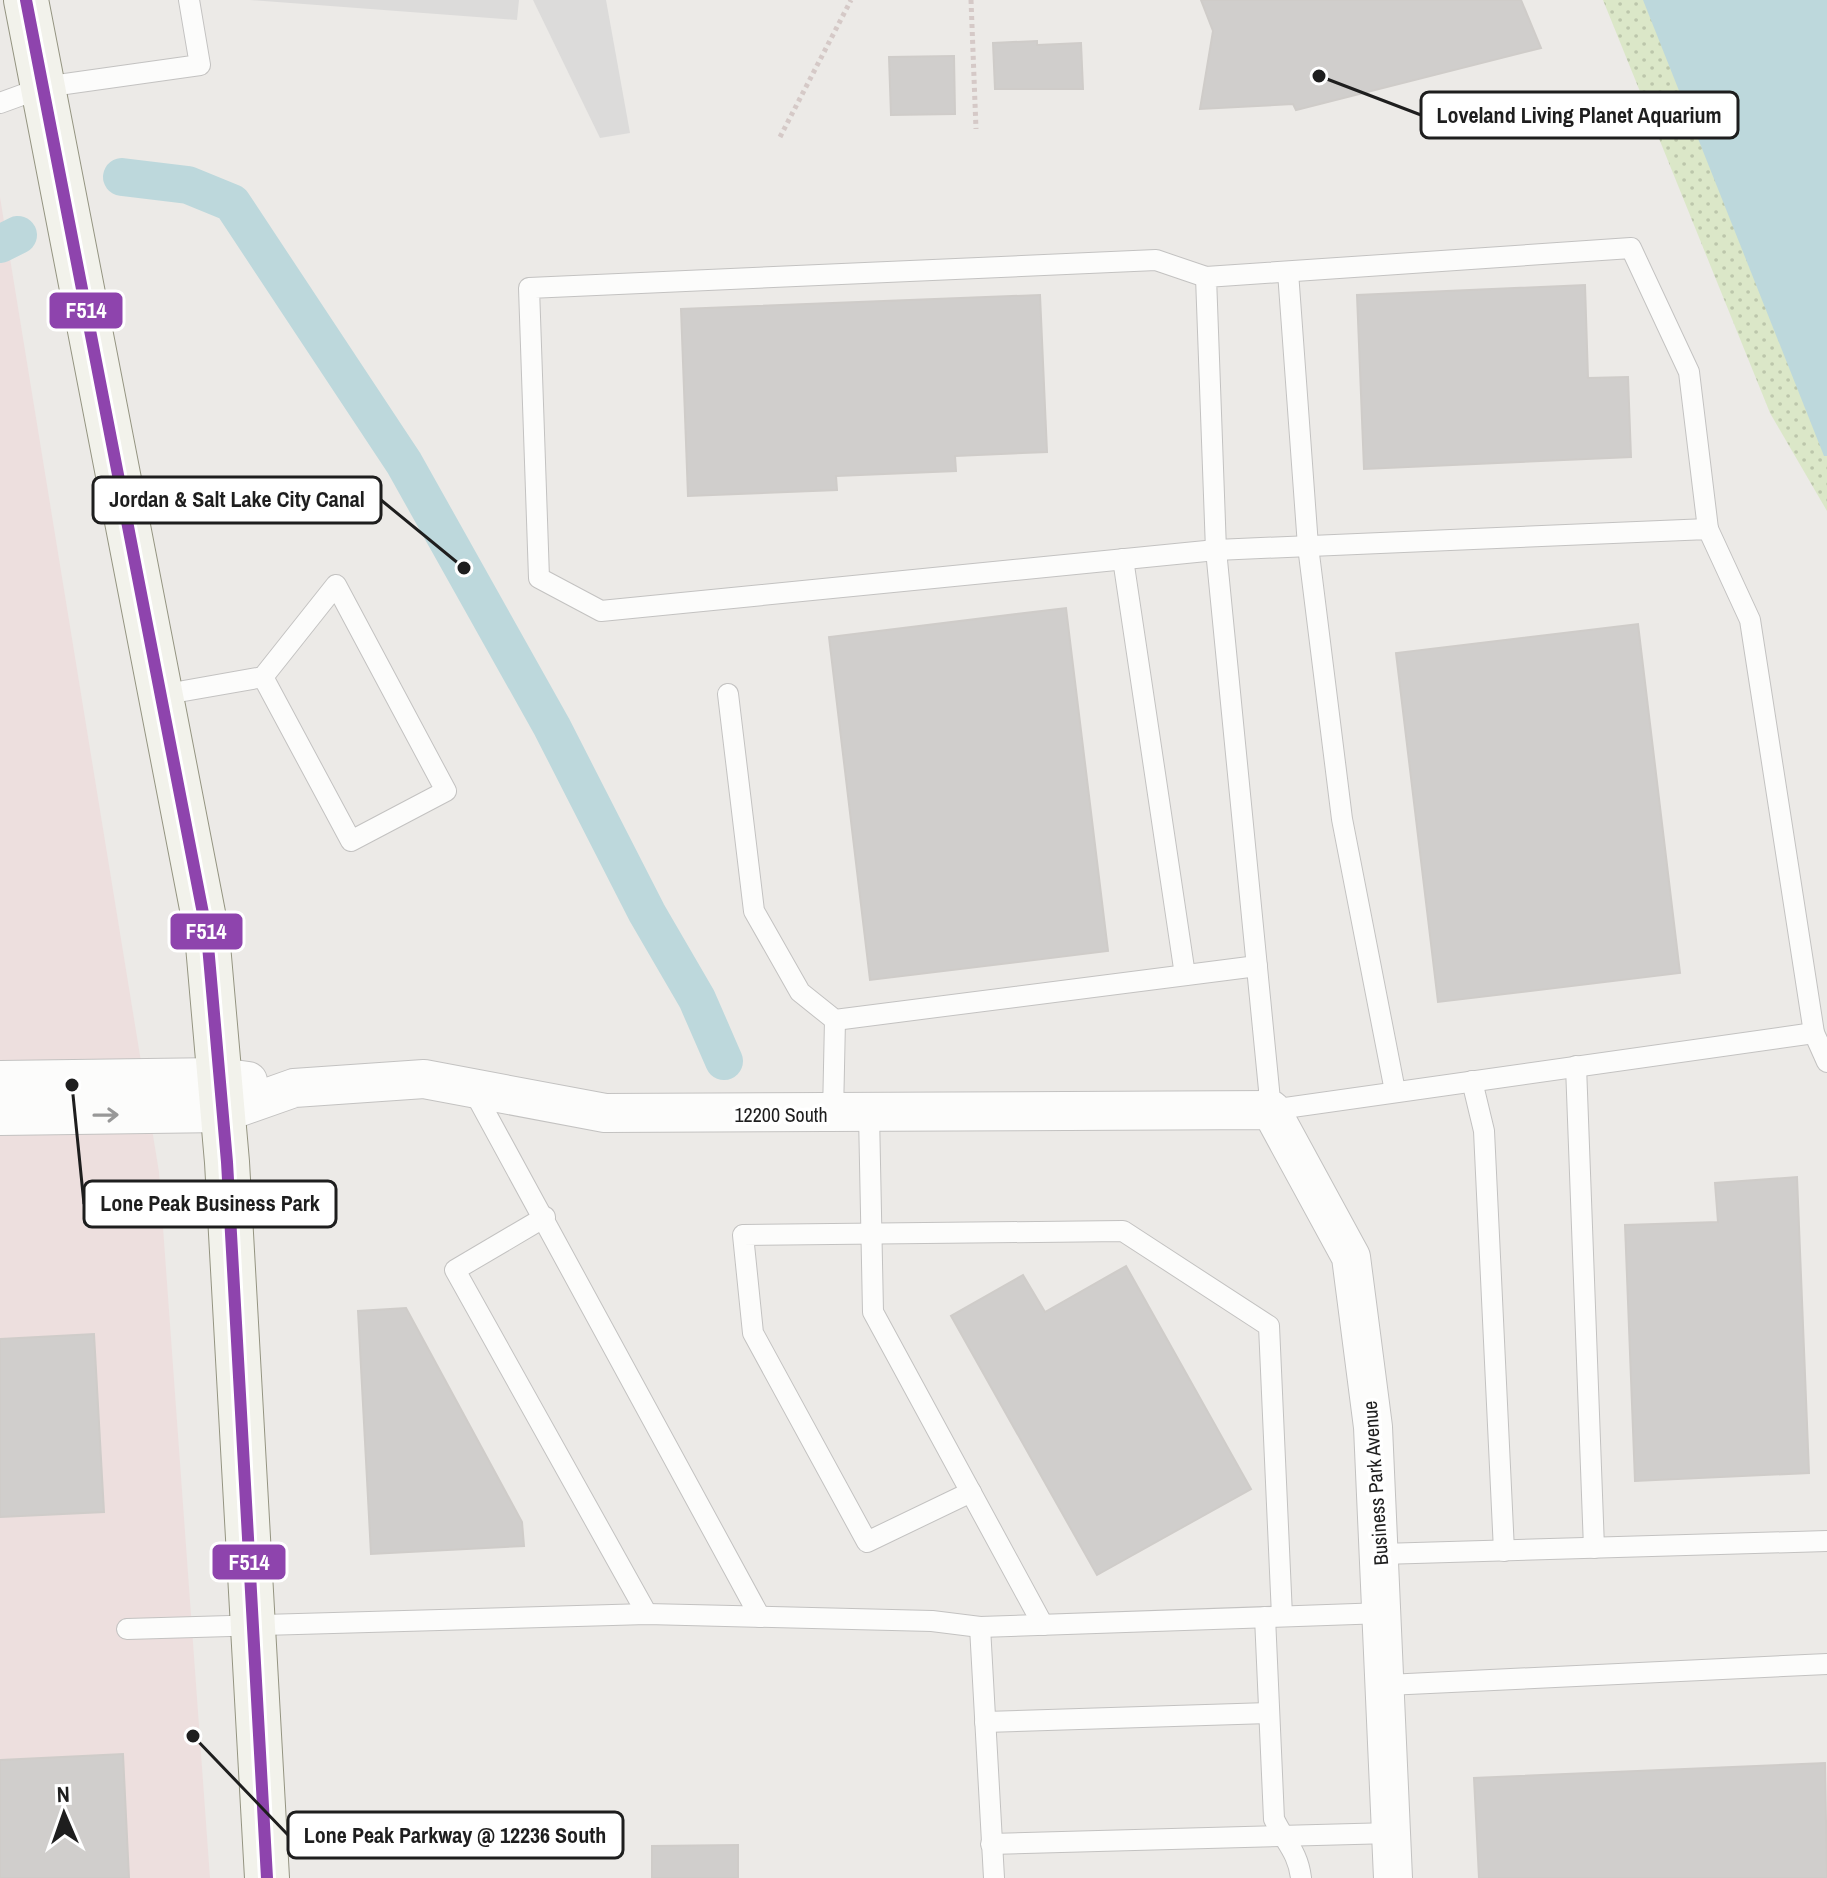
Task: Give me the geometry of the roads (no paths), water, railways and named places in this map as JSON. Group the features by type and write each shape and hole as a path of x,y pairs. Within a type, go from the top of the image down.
{"main road":[{"path":"26,0 207,934 222,1095 267,1878"}],"street":[{"name":"12200 South","path":"222,1095 424,1079 605,1113 1271,1110"},
{"path":"0,1080 222,1095"},
{"path":"0,1116 222,1095"},
{"name":"Business Park Avenue","path":"1271,1110 1351,1257 1373,1427 1384,1613 1393,1878"}],"lane":[{"path":"0,103 44,87 200,65 189,0"},
{"path":"1708,529 1216,550 601,611 539,578 529,288 1156,260 1206,277 1631,248 1689,372 1708,529 1750,620 1814,1033 1827,1062"},
{"path":"1288,272 1308,546 1342,819 1395,1091"},
{"path":"1206,277 1216,550 1271,1110 1814,1033"},
{"path":"1123,559 1185,975"},
{"path":"161,695 263,677 336,585 446,791 351,841 263,677"},
{"path":"728,694 754,911 800,992 835,1020 872,1236 873,1312 1043,1625"},
{"path":"835,1020 1257,966"},
{"path":"1576,1066 1594,1548"},
{"path":"1472,1081 1484,1131 1504,1551"},
{"path":"472,1088 545,1217 760,1617"},
{"path":"545,1217 455,1270 647,1614"},
{"path":"971,1492 867,1542 753,1333 743,1235 1123,1231 1269,1326 1274,1616 1269,1713 1274,1819 1283,1838 1299,1856 1301,1878"},
{"path":"1381,1554 1827,1541"},
{"path":"127,1629 647,1614 932,1621 980,1627 1384,1613"},
{"path":"980,1627 994,1878"},
{"path":"1387,1685 1827,1664"},
{"path":"985,1722 1269,1713"},
{"path":"991,1844 1392,1833"}],"water":[{"path":"1643,0 1827,0 1827,456 1824,456"}],"waterway":[{"path":"122,177 188,185 232,203 404,463 552,727 647,913 697,999 724,1061"},
{"path":"0,244 18,235"}],"place":[{"name":"Loveland Living Planet Aquarium","path":"1319,76"},
{"name":"Jordan & Salt Lake City Canal","path":"464,568"},
{"name":"Lone Peak Business Park","path":"72,1085"},
{"name":"Lone Peak Parkway @ 12236 South","path":"193,1736"}]}
